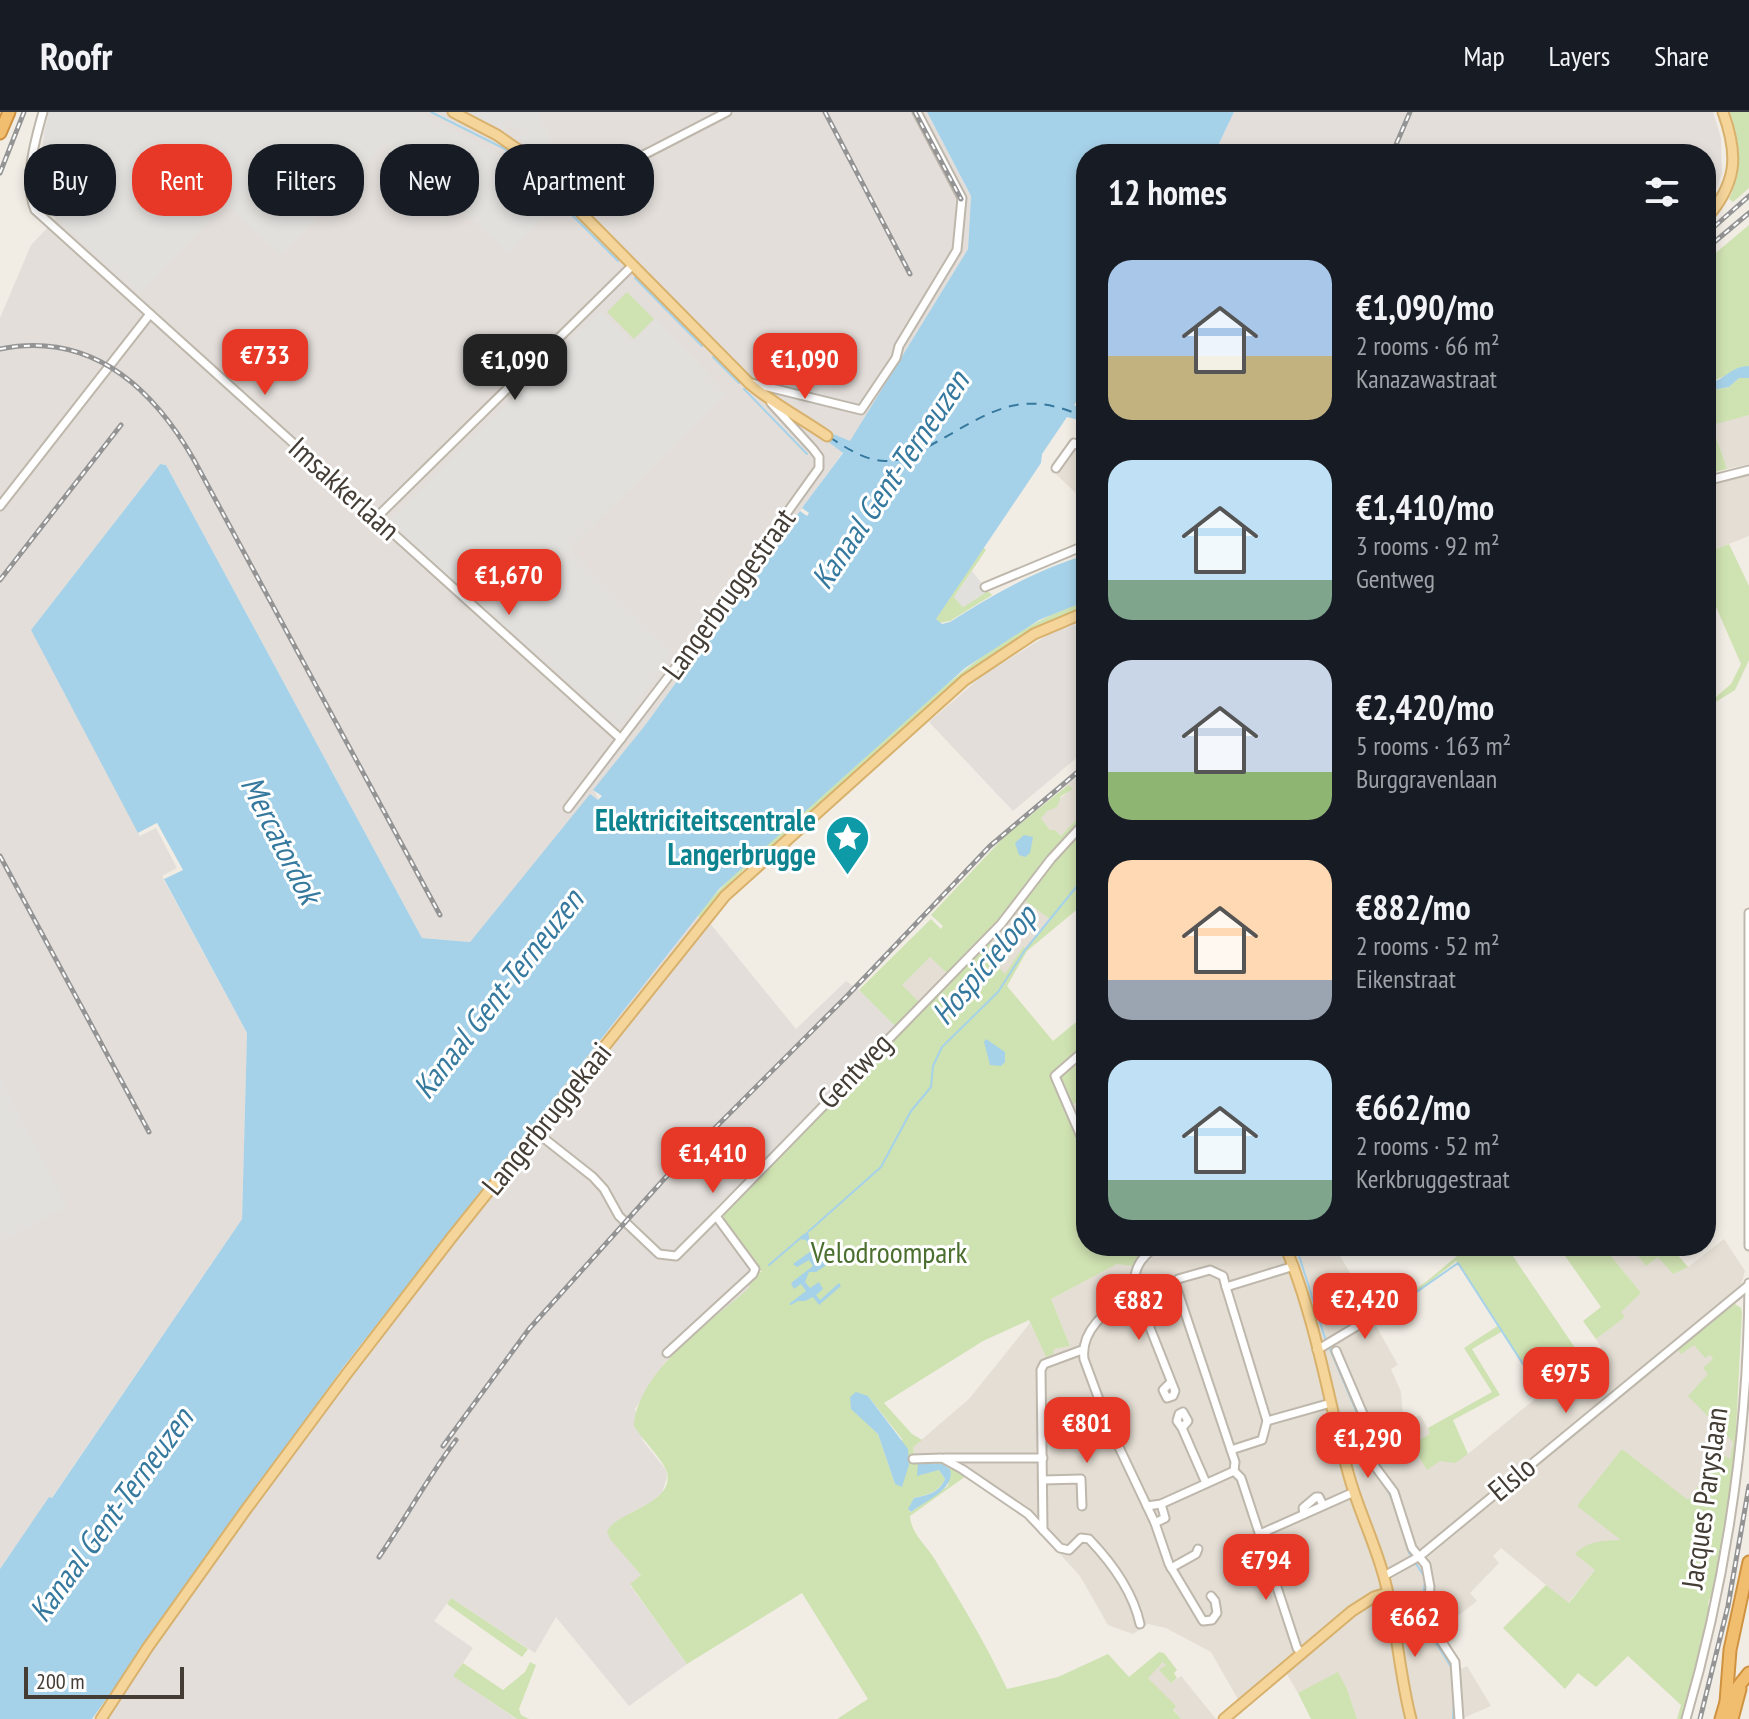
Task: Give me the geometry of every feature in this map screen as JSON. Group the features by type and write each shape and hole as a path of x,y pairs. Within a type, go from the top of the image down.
{"highway":[{"path":"0,120 6,112"},
{"path":"0,133 6,112"},
{"name":"Jacques Paryslaan","path":"1721,1719 1726,1702 1730,1650 1749,1562"},
{"name":"Jacques Paryslaan","path":"1726,1702 1749,1673"},
{"name":"Jacques Paryslaan","path":"1732,1719 1741,1686"}],"main road":[{"name":"Langerbruggestraat","path":"453,112 510,144"},
{"path":"1716,206 1724,196 1733,168 1733,147 1723,112"},
{"name":"Langerbruggestraat","path":"584,216 765,397"},
{"path":"765,397 778,402 827,436"},
{"name":"Langerbruggekaai","path":"101,1719 253,1499 389,1318 715,907 752,869 965,680 1034,634 1076,616"},
{"path":"1290,1256 1327,1347 1331,1403 1354,1492 1384,1576 1411,1719"},
{"path":"1224,1719 1366,1601 1387,1593"}],"street":[{"name":"Imsakkerlaan","path":"43,112 30,196 35,210 621,739"},
{"path":"654,150 727,112"},
{"path":"749,383 861,410 896,358 899,346 957,250 962,198 917,112"},
{"path":"376,518 633,265"},
{"path":"0,506 150,314"},
{"name":"Langerbruggestraat","path":"568,808 819,468 819,457 813,449 765,397"},
{"path":"1056,468 1076,444"},
{"path":"1716,478 1749,470"},
{"path":"985,587 1076,549"},
{"name":"Gentweg","path":"536,1132 593,1177 604,1189 619,1216 659,1254 676,1256 1001,924 1076,832"},
{"path":"1749,913 1749,1246"},
{"path":"1076,1058 1055,1076 1076,1125"},
{"path":"667,1353 755,1269 716,1216"},
{"path":"1146,1256 1137,1265 1133,1292 1086,1333 1082,1350 1108,1424 1155,1523 1171,1568 1203,1621 1212,1620 1217,1613 1211,1596"},
{"path":"1226,1287 1294,1266"},
{"path":"1231,1450 1262,1440 1267,1421 1223,1276 1210,1270 1178,1279 1175,1283 1235,1462 1234,1471"},
{"name":"Elslo","path":"1384,1576 1416,1559 1749,1284"},
{"name":"Jacques Paryslaan","path":"1686,1719 1715,1604 1729,1531 1743,1408 1749,1284"},
{"path":"1133,1292 1139,1300 1171,1382"},
{"path":"1397,1302 1327,1347 1363,1414 1368,1457 1394,1492 1416,1559 1426,1565 1430,1578 1427,1619 1456,1667 1459,1719"},
{"path":"1043,1530 1041,1370 1044,1364 1082,1350"},
{"path":"1267,1421 1331,1403"},
{"path":"1182,1428 1206,1483"},
{"path":"942,1458 1028,1514 1065,1550 1081,1538 1089,1539 1108,1559 1140,1624"},
{"path":"913,1459 1043,1458"},
{"path":"1147,1506 1161,1504 1234,1471"},
{"path":"1234,1471 1241,1478 1301,1653"},
{"path":"1043,1480 1081,1479 1082,1506"},
{"path":"1260,1534 1354,1492"},
{"path":"1155,1523 1165,1518 1161,1504"},
{"path":"1028,1514 1039,1512 1043,1506"},
{"path":"1171,1568 1196,1554 1198,1549"}],"shaded area":[{"path":"49,112 927,112 971,196 968,249 850,442 831,433 826,440 843,452 646,724 594,790 599,800 590,795 470,942 422,938 166,465 160,464 31,630 158,823 183,870 164,880 247,1033 242,1219 0,1569 0,318 31,245 56,219 53,216 116,216 116,144 43,144"},
{"path":"49,112 419,112 495,152 495,216 545,216 509,253 467,216 479,216 479,144 385,143 380,144 380,148 364,166 364,144 248,144 248,216 318,216 282,255 232,211 232,144 132,144 132,216 213,216 140,294 53,216 116,216 116,144 43,144"},
{"path":"470,112 537,112 553,144 523,144 520,138 523,133 512,126 504,130"},
{"path":"1234,112 1713,112 1721,138 1722,173 1716,189 1716,144 1219,144"},
{"path":"600,311 633,342 656,319 726,394 569,548 672,653 619,727 388,522"},
{"path":"760,378 832,396 830,405 819,403 818,407 787,399 759,382"},
{"path":"1749,415 1749,464 1727,469 1716,436 1716,423"},
{"path":"1073,448 1076,450 1076,493 1055,473"},
{"path":"1749,473 1749,536 1716,549 1716,481"},
{"path":"972,571 988,591 963,607 954,597"},
{"path":"1076,624 1076,758 1013,811 929,722 983,675 1051,633"},
{"path":"1076,778 1076,820 1061,836 1050,830 1041,818 1072,788 1067,785"},
{"path":"1024,900 1051,920 1025,950 1022,948 1005,975 986,954 991,945 987,941"},
{"path":"696,916 709,922 796,1029 846,981 896,1027 756,1170 717,1220 752,1267 751,1287 666,1361 635,1409 643,1441 666,1470 667,1477 662,1493 630,1513 611,1539 641,1575 630,1585 687,1664 629,1706 556,1617 535,1653 451,1598 434,1621 473,1648 454,1676 516,1719 106,1719 344,1366"},
{"path":"930,957 948,974 920,1003 901,985"},
{"path":"0,1078 67,1206 0,1242"},
{"path":"1076,1103 1076,1121 1069,1106"},
{"path":"1724,1239 1745,1271 1741,1285 1409,1561 1378,1576 1382,1590 1363,1598 1239,1701 1211,1652 1166,1628 1148,1624 1133,1634 1108,1625 1080,1576 1026,1517 959,1471 915,1461 913,1447 969,1399 1030,1323 1046,1356 1054,1349 1070,1346 1051,1299 1117,1264 1132,1266 1139,1256 1340,1256 1398,1365 1391,1369 1401,1392 1403,1415 1369,1433 1368,1443 1420,1415 1431,1434 1440,1461 1468,1454 1541,1394 1528,1375 1541,1367 1552,1381 1601,1347 1596,1339 1625,1317 1620,1312 1641,1293 1611,1256 1638,1256 1646,1265 1658,1256 1681,1268 1688,1267 1702,1256 1716,1256 1716,1245"},
{"path":"1694,1345 1705,1357 1710,1355 1713,1359 1708,1374 1733,1443 1730,1460 1723,1454 1688,1501 1622,1449 1622,1540 1576,1554 1595,1570 1568,1603 1501,1548 1493,1556 1499,1563 1470,1593 1477,1601 1437,1632 1461,1669 1467,1666 1491,1706 1461,1719 1415,1719 1391,1579 1427,1558 1676,1347"},
{"path":"1382,1599 1405,1719 1357,1719 1338,1673 1298,1693 1285,1671 1362,1609"},
{"path":"1163,1662 1166,1664 1160,1671 1171,1683 1181,1676 1216,1719 1181,1719 1148,1677"}],"green space":[{"path":"1730,112 1749,112 1749,188 1733,202 1729,199 1737,177 1739,156"},
{"path":"1749,225 1749,366 1716,380 1716,253"},
{"path":"627,292 654,319 634,339 607,312"},
{"path":"1739,378 1749,378 1749,415 1716,424 1716,389 1729,387"},
{"path":"1716,437 1727,469 1716,472"},
{"path":"1729,544 1749,586 1749,660 1735,690 1716,702 1716,697 1731,684 1741,664 1716,607 1716,549"},
{"path":"983,547 986,550 954,597 963,607 988,591 992,595 950,621 939,623 937,613"},
{"path":"1076,605 1076,612 1032,631 963,678 749,865 721,892 701,918 696,916 754,855 938,692 993,649 1053,614"},
{"path":"1068,785 1073,789 1061,796 1057,807 1041,818 1050,830 1061,836 1076,820 1076,830 1013,907 948,974 930,957 902,985 920,1003 896,1027 859,990 931,919 941,929 943,926 931,915 1005,836"},
{"name":"Velodroompark","path":"1076,836 1076,910 1027,951 1007,986 1053,1041 1076,1022 1076,1103 1069,1106 1076,1121 1076,1256 1139,1256 1132,1266 1117,1264 1051,1299 1070,1346 1054,1349 1053,1354 1046,1357 1029,1320 983,1341 884,1403 912,1434 922,1440 913,1447 915,1461 942,1461 966,1476 910,1516 911,1522 972,1623 1007,1689 1058,1677 1108,1654 1129,1677 1159,1652 1164,1653 1177,1670 1174,1673 1177,1678 1171,1683 1159,1670 1166,1665 1163,1662 1148,1678 1176,1706 1173,1710 1181,1719 837,1719 868,1699 802,1593 687,1664 630,1584 641,1575 610,1539 607,1531 623,1517 655,1499 667,1483 665,1467 634,1426 648,1386 679,1349 750,1287 747,1283 756,1272 762,1272 732,1235 723,1212 987,941 992,945 985,951 986,954 1005,974 1023,947 1026,949 1051,920 1024,900","holes":["868,1396 902,1439 895,1484 878,1434 869,1425","918,1463 950,1468 948,1486 909,1511 914,1498 932,1492 945,1479 939,1470 920,1475"]},
{"path":"1457,1256 1513,1256 1584,1361 1552,1382 1541,1367 1528,1375 1503,1331 1472,1349 1500,1395 1453,1420 1468,1454 1455,1463 1440,1461 1427,1470 1411,1444 1430,1434 1428,1428 1492,1392 1464,1348 1499,1325 1456,1261 1424,1287 1373,1319"},
{"path":"1565,1256 1611,1256 1641,1293 1621,1312 1625,1317 1596,1339 1583,1321 1601,1307"},
{"path":"1638,1256 1679,1256 1688,1267 1673,1274 1658,1257 1646,1266"},
{"path":"1378,1285 1390,1305 1371,1317 1363,1295"},
{"path":"1735,1304 1742,1312 1736,1430 1739,1431 1714,1597 1709,1599 1708,1605 1711,1606 1682,1719 1677,1719 1681,1705 1628,1656 1596,1687 1578,1673 1565,1689 1503,1628 1546,1585 1569,1603 1595,1570 1575,1554 1591,1544 1621,1540 1577,1506 1622,1449 1688,1500 1722,1454 1730,1459 1733,1442 1688,1396 1708,1374 1703,1368 1713,1359 1710,1355 1705,1358 1694,1345 1681,1354 1676,1347"},
{"path":"451,1598 528,1649 522,1657 447,1604"},
{"path":"530,1662 536,1665 519,1709 521,1715 529,1719 517,1719 453,1676 463,1663 503,1690 525,1672"},
{"path":"1338,1672 1357,1719 1311,1719 1298,1693"}],"water":[{"path":"927,112 1234,112 1219,144 1076,144 1076,419 1067,417 1042,454 1041,463 936,619 942,624 950,622 1016,584 1076,559 1076,605 1039,620 965,668 719,889 344,1366 92,1719 0,1719 0,1569 242,1219 247,1033 164,879 182,870 157,823 138,833 31,630 160,464 166,465 422,938 470,942 590,794 598,800 602,796 593,790 646,724 800,511 807,516 809,513 802,508 843,453 826,440 831,433 850,441 968,249 971,196"},
{"path":"1749,366 1749,378 1739,378 1729,387 1716,389 1716,380"},
{"path":"1024,835 1033,837 1030,853 1025,857 1019,855 1015,843"},
{"path":"986,1039 1005,1052 1005,1062 1001,1066 990,1065 984,1042"},
{"path":"808,1231 810,1243 818,1254 813,1257 817,1263 828,1256 831,1262 816,1272 809,1272 805,1282 810,1288 819,1282 823,1289 816,1295 820,1300 839,1283 841,1286 819,1305 813,1297 791,1305 806,1291 801,1284 794,1289 791,1283 813,1266 809,1260 797,1267 793,1264 811,1251 806,1240 799,1239"},
{"path":"856,1392 868,1396 908,1449 909,1465 902,1487 895,1484 878,1434 851,1409 850,1397"},
{"path":"918,1463 942,1464 950,1469 951,1476 944,1488 911,1512 908,1509 914,1498 936,1490 945,1479 939,1470 917,1476"}],"pier":[{"path":"157,823 183,870 164,879 162,876 177,868 156,828 140,836 138,833"}],"waterway":[{"path":"431,112 495,144"},
{"path":"573,216 618,261"},
{"path":"635,278 702,346"},
{"path":"713,357 739,383"},
{"path":"744,389 807,454"},
{"name":"Hospicieloop","path":"809,1231 881,1167 911,1111 931,1087 933,1066 942,1047 998,992 1025,950 1076,887"},
{"name":"Hospicieloop","path":"769,1265 804,1235"},
{"path":"1299,1256 1324,1335 1357,1413 1363,1455 1380,1478"},
{"path":"1320,1323 1363,1292 1381,1317 1458,1263 1541,1392"},
{"path":"1386,1487 1395,1506"},
{"path":"1397,1512 1409,1553 1424,1576"},
{"path":"1425,1582 1421,1610 1426,1627 1453,1670"},
{"path":"1453,1719 1454,1696"}],"ferry route":[{"path":"829,437 862,456 891,461 915,453 988,414 1006,408 1042,404 1076,414"}],"railway":[{"path":"0,173 24,112"},
{"path":"825,112 910,274"},
{"path":"915,112 961,199"},
{"path":"1396,144 1410,112"},
{"path":"1716,225 1749,196"},
{"path":"1716,241 1749,213"},
{"path":"0,349 33,346 63,348 90,357 115,370 159,409 194,460 440,915"},
{"path":"0,580 121,425"},
{"path":"443,1446 529,1329 665,1178 846,997 990,846 1076,773"},
{"path":"0,856 149,1132"},
{"path":"379,1557 456,1440"},
{"path":"1700,1719 1728,1606 1749,1486"}],"place":[{"name":"Elektriciteitscentrale Langerbrugge","path":"847,877"}],"water label":[{"name":"Kanaal Gent-Terneuzen","path":"890,480"},
{"name":"Mercatordok","path":"281,840"},
{"name":"Kanaal Gent-Terneuzen","path":"498,994"},
{"name":"Kanaal Gent-Terneuzen","path":"111,1515"}]}
